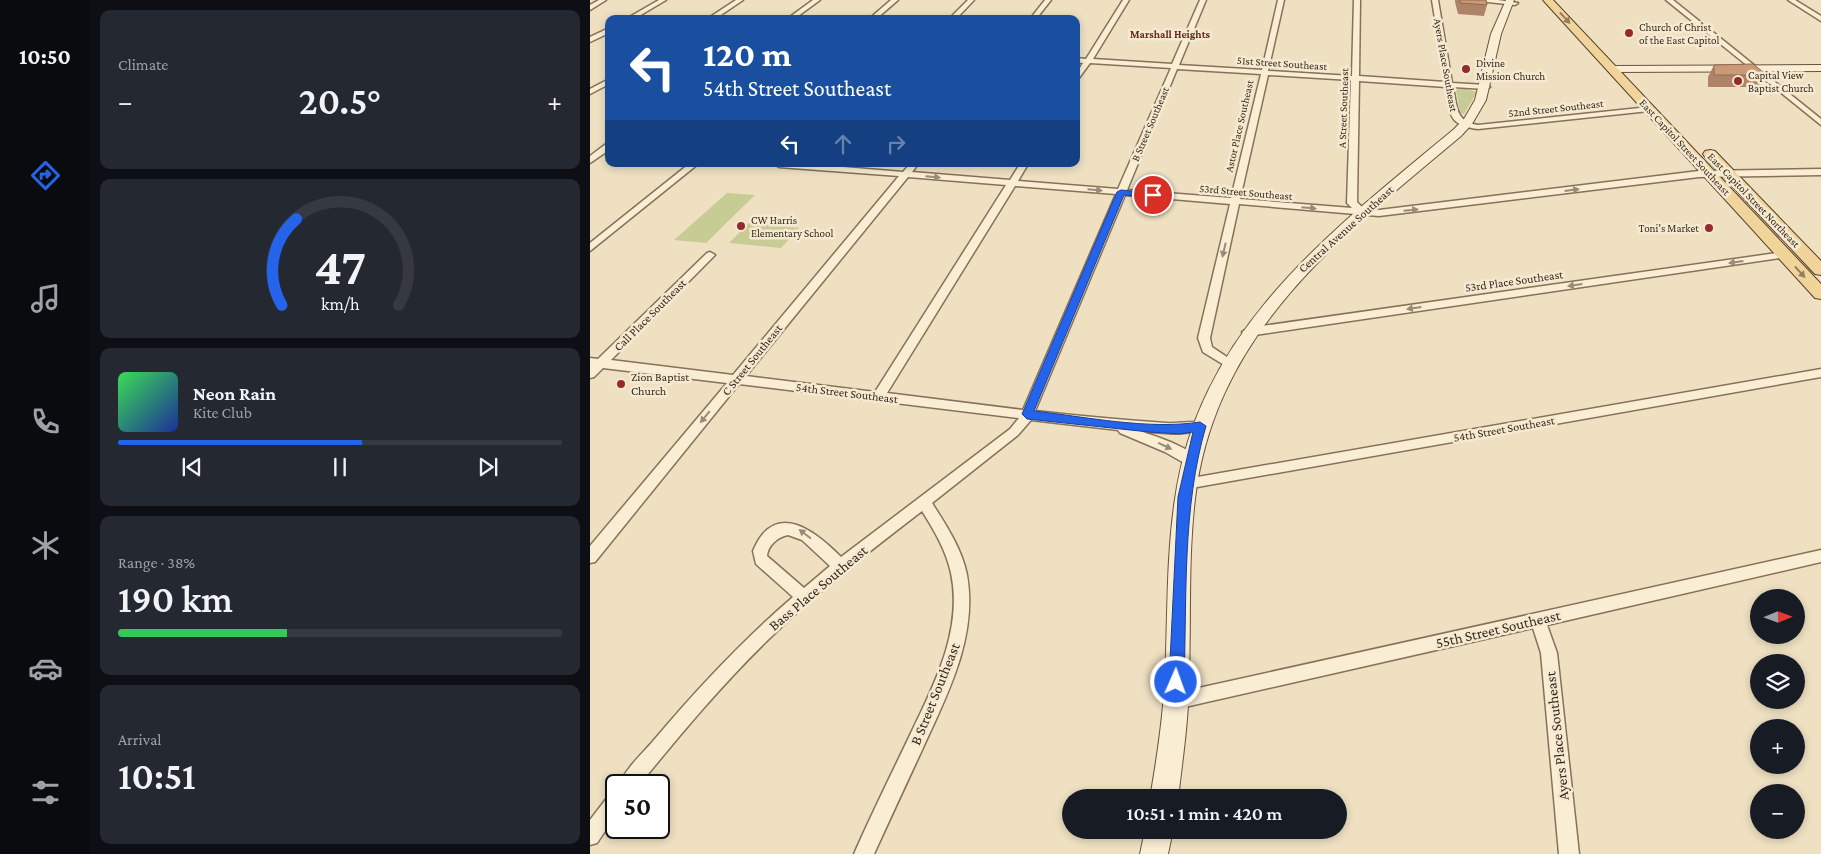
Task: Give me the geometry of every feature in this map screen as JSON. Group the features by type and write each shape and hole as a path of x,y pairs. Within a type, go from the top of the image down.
{"main road":[{"name":"East Capitol Street Southeast","path":"1548,0 1615,63 1649,109 1821,294"},
{"path":"1562,0 1603,43"},
{"name":"Central Avenue Southeast","path":"1165,789 1176,701 1180,568 1186,484 1200,426 1229,364 1248,332 1302,267 1362,212 1464,126 1479,106 1486,87 1494,39 1500,22 1511,3"},
{"path":"1615,63 1629,69 1678,120"},
{"path":"1629,69 1821,68"},
{"name":"East Capitol Street Northeast","path":"1703,147 1821,270"},
{"path":"1154,854 1157,839"}],"street":[{"path":"590,8 603,0"},
{"path":"636,15 663,0"},
{"path":"716,15 740,0"},
{"path":"796,15 817,0"},
{"path":"877,15 895,0"},
{"path":"956,15 971,0"},
{"path":"1036,15 1048,0"},
{"path":"1080,74 1126,0"},
{"name":"B Street Southeast","path":"1027,414 1203,0"},
{"name":"Astor Place Southeast","path":"1229,364 1207,349 1204,338 1281,0"},
{"name":"A Street Southeast","path":"1357,0 1352,203 1362,212"},
{"name":"Ayers Place Southeast","path":"1435,0 1454,114 1464,126"},
{"path":"1473,0 1511,3"},
{"path":"1668,0 1821,123"},
{"path":"1791,0 1821,19"},
{"path":"596,29 605,30"},
{"path":"590,40 605,32"},
{"name":"51st Street Southeast","path":"1080,60 1486,87"},
{"path":"590,92 605,83"},
{"name":"52nd Street Southeast","path":"1464,126 1478,127 1649,109"},
{"path":"590,148 605,148"},
{"path":"590,160 605,149"},
{"path":"590,248 690,167"},
{"name":"53rd Street Southeast","path":"826,167 1362,212 1413,210 1710,173 1821,172"},
{"name":"C Street Southeast","path":"590,557 911,167"},
{"path":"879,396 1022,167"},
{"name":"Call Place Southeast","path":"590,374 595,363 710,255"},
{"name":"53rd Place Southeast","path":"1248,332 1784,255"},
{"name":"54th Street Southeast","path":"595,363 1105,424 1180,429 1200,426"},
{"name":"54th Street Southeast","path":"1186,484 1821,373"},
{"name":"Bass Place Southeast","path":"637,774 708,692 753,644 804,597 1014,432 1027,414"},
{"name":"54th Street Southeast","path":"1105,424 1146,438 1191,460"},
{"name":"B Street Southeast","path":"864,854 939,692 953,655 959,630 961,587 956,563 948,542 924,502"},
{"path":"804,597 761,559 762,547 773,534 790,528 804,532 842,567"},
{"name":"55th Street Southeast","path":"1176,701 1821,556"},
{"name":"Ayers Place Southeast","path":"1538,620 1549,653 1569,854"},
{"path":"590,836 605,815"}],"green space":[{"path":"1462,88 1477,92 1464,114 1460,113 1456,90"},
{"path":"727,193 755,195 706,243 674,240"},
{"path":"749,223 799,228 781,248 729,243"}],"building":[{"path":"1460,0 1486,0 1487,5 1460,3"},
{"path":"1753,64 1767,75 1714,75 1714,65"}],"place":[{"name":"Church of Christ of the East Capitol","path":"1629,33"},
{"name":"Divine Mission Church","path":"1466,69"},
{"name":"Capital View Baptist Church","path":"1738,81"},
{"name":"CW Harris Elementary School","path":"741,226"},
{"name":"Toni's Market","path":"1709,228"},
{"name":"Zion Baptist Church","path":"621,384"}],"district":[{"name":"Marshall Heights","path":"1170,34"}],"route":[{"path":"1153,195 1121,192 1027,414 1149,428 1180,429 1200,426 1192,453 1184,497 1176,682"}]}
